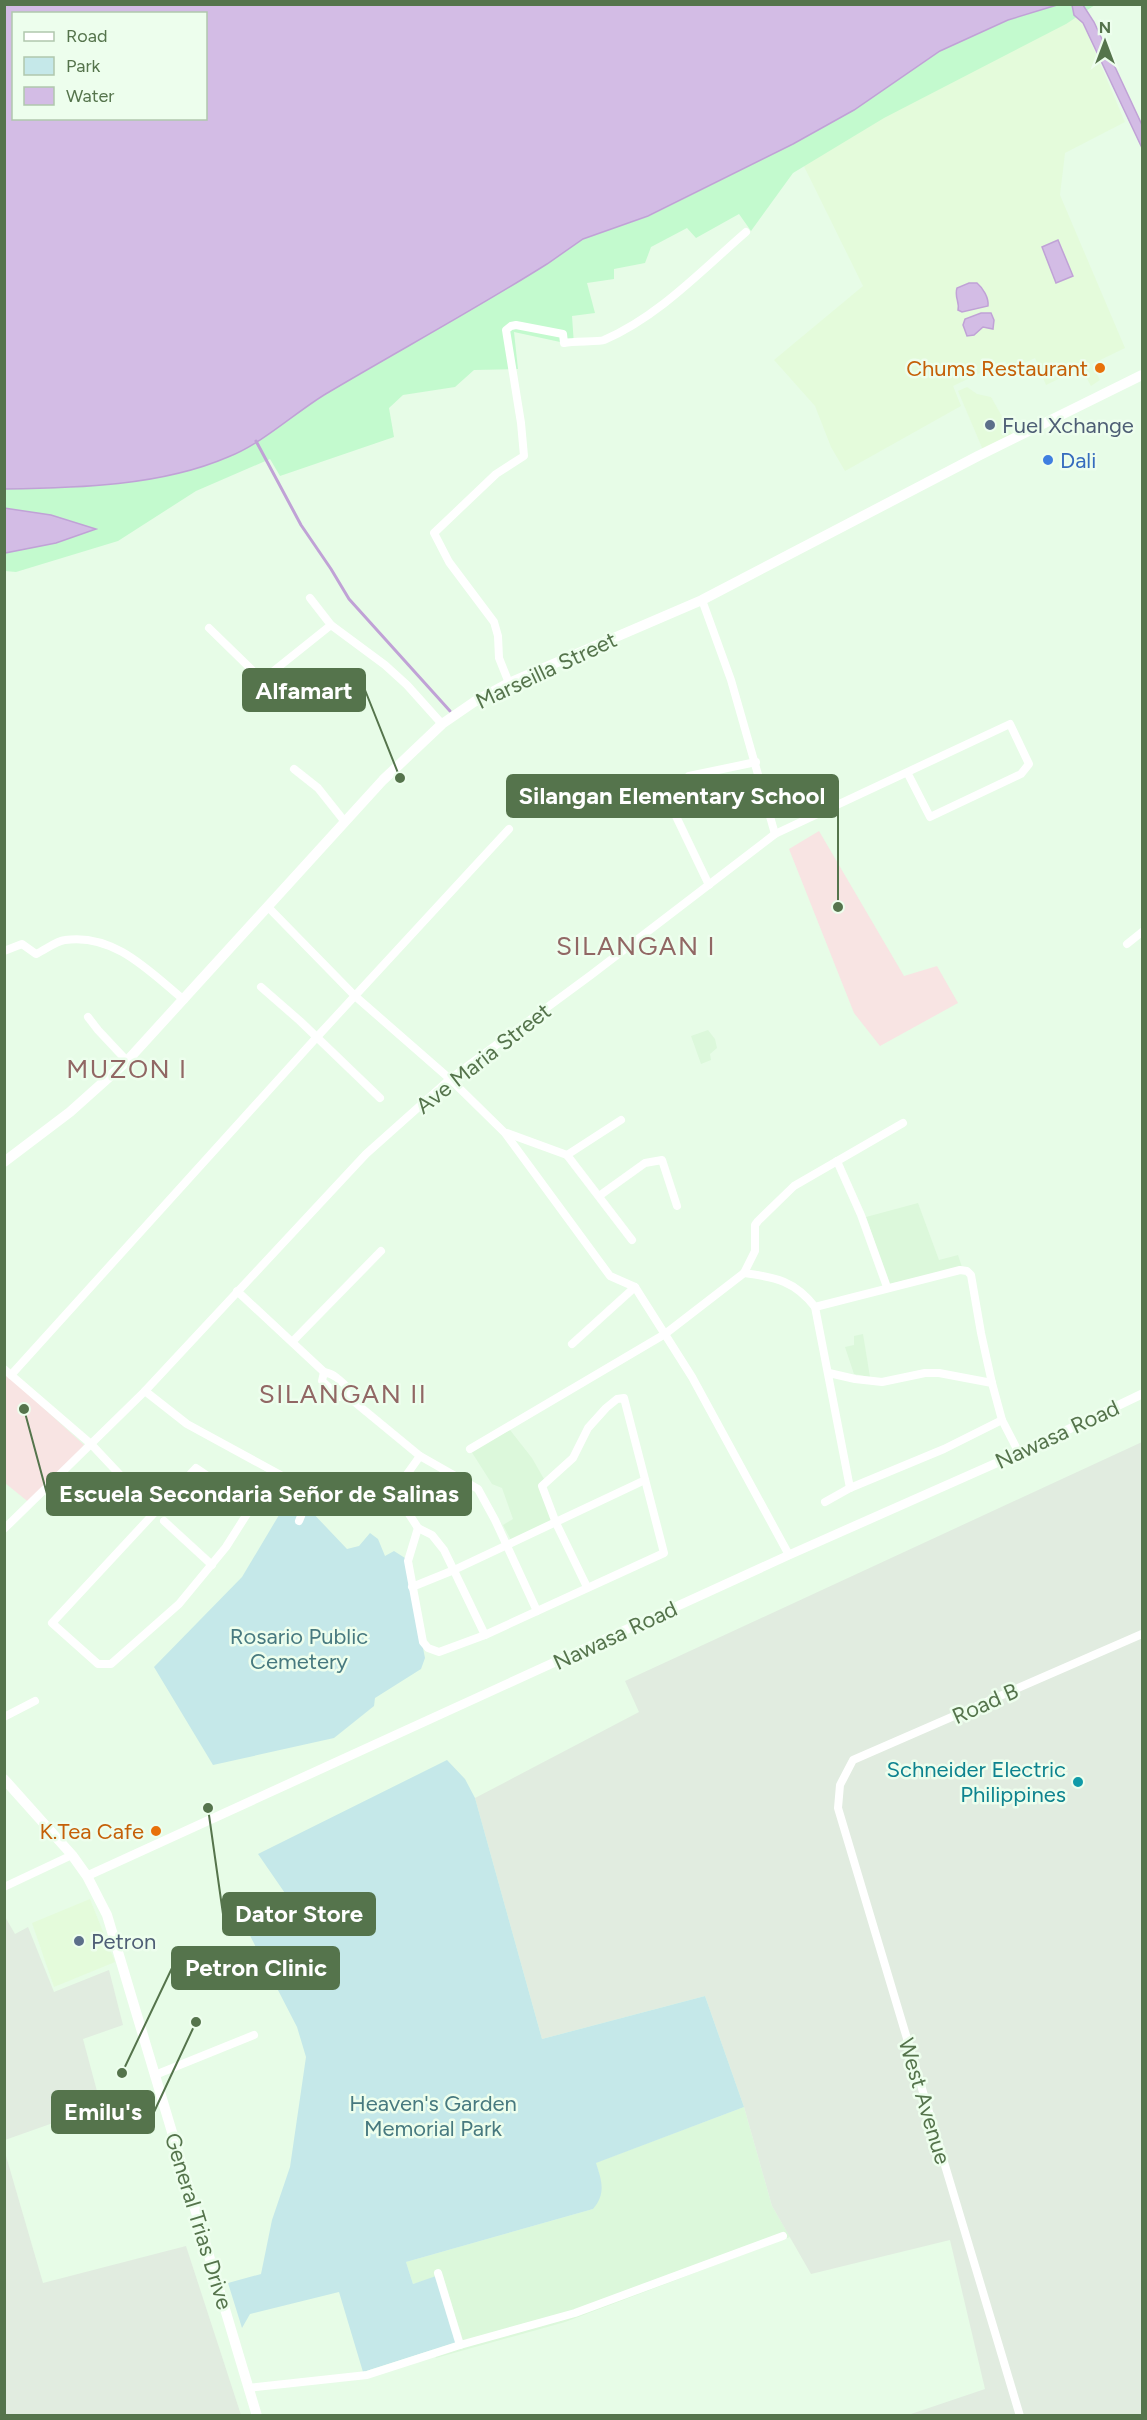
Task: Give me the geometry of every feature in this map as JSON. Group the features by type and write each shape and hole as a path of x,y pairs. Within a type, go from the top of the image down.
{"main road":[{"name":"Marseilla Street","path":"4,1162 70,1112 127,1061 399,764 442,724 474,702 509,683 702,600 978,456 1143,375"},
{"name":"General Trias Drive","path":"4,1779 72,1855 87,1876 107,1915 257,2415"}],"street":[{"path":"509,683 499,658 498,636 494,621 449,562 434,532 496,474 524,456 506,330 516,325 562,334 564,343 595,339 602,341 628,330 688,283 746,232"},
{"path":"310,598 331,625 385,664 442,724"},
{"path":"702,600 731,680 775,834"},
{"path":"209,628 254,672 261,674 271,673 331,625"},
{"name":"Ave Maria Street","path":"4,1529 145,1391 366,1154 450,1079 591,975 775,834 908,774 1010,724 1029,764 1021,774 930,817 908,774"},
{"path":"689,776 756,762"},
{"path":"294,769 318,788 345,822"},
{"path":"672,808 709,885"},
{"path":"12,1376 316,1038 509,829"},
{"path":"268,907 355,996 450,1079 505,1132 610,1276 635,1287 693,1377 789,1555"},
{"path":"1127,944 1143,932"},
{"path":"4,951 22,944 36,954 64,940 103,942 114,945 138,962 184,1000"},
{"path":"261,987 380,1098"},
{"path":"88,1017 127,1061"},
{"path":"567,1155 621,1120"},
{"path":"470,1449 665,1334 744,1273 755,1251 755,1225 794,1186 903,1124"},
{"path":"505,1132 567,1155 632,1240"},
{"path":"599,1196 645,1163 662,1160 677,1206"},
{"path":"837,1161 861,1215 887,1287"},
{"path":"292,1342 381,1251"},
{"path":"815,1307 960,1270 970,1273 992,1383 1002,1420 1019,1453"},
{"path":"744,1273 776,1277 804,1293 815,1307 850,1488"},
{"path":"572,1344 635,1287"},
{"path":"237,1290 324,1372 340,1380 347,1388 346,1395"},
{"path":"4,1369 91,1444 154,1511"},
{"path":"324,1372 322,1381 330,1391 339,1397 346,1395"},
{"path":"829,1372 855,1379 882,1382 925,1374 939,1374 992,1383"},
{"path":"145,1391 188,1424 303,1489 307,1502 299,1521"},
{"name":"Nawasa Road","path":"87,1876 789,1555 1019,1453 1143,1394"},
{"path":"346,1395 420,1456 478,1489 495,1520 537,1611"},
{"path":"418,1528 408,1561 412,1587 423,1642 428,1648 439,1652 485,1635 664,1553 624,1398 617,1399 588,1428 573,1458 542,1486 556,1522 587,1587"},
{"path":"825,1502 850,1488 944,1449 1002,1420"},
{"path":"420,1456 400,1484 409,1514 418,1528 432,1535 444,1550 485,1635"},
{"path":"196,1468 252,1506 212,1565 179,1604 111,1664 98,1664 53,1625 53,1622 154,1511 196,1468"},
{"path":"412,1587 454,1570 645,1480"},
{"path":"164,1521 212,1565"},
{"name":"Road B","path":"840,1785 853,1760 1143,1634"},
{"path":"4,1717 35,1701"},
{"name":"West Avenue","path":"840,1785 838,1808 1020,2415"},
{"path":"4,1887 72,1855"},
{"path":"155,2075 254,2035"},
{"path":"248,2388 367,2375 575,2313 783,2236"},
{"path":"438,2273 460,2346"}],"shaded area":[{"path":"1057,5 1075,5 1125,122 1065,153 1060,195 1125,348 1092,364 1100,380 1091,386 1081,368 1046,385 1035,358 1010,370 1005,361 953,386 961,406 845,471 831,447 815,406 774,360 863,286 793,144"},
{"path":"967,387 977,394 991,397 1012,434 983,450 958,391"},
{"path":"819,831 904,976 937,966 958,1003 880,1046 854,1013 789,849"},
{"path":"708,1030 715,1039 717,1048 710,1054 711,1060 701,1064 691,1036"},
{"path":"918,1203 939,1260 958,1255 962,1267 889,1284 866,1217"},
{"path":"863,1334 870,1377 854,1374 845,1347 854,1345 854,1336"},
{"path":"4,1372 84,1445 31,1504 5,1483"},
{"path":"510,1430 532,1458 544,1479 539,1484 553,1522 511,1540 503,1525 513,1519 502,1488 492,1484 471,1451"},
{"path":"1142,1442 1142,2415 908,2415 985,2389 950,2240 811,2274 772,2206 744,2107 705,1996 542,2039 475,1798 639,1712 625,1681"},
{"path":"90,1899 115,1962 54,1987 32,1923"},
{"path":"4,1915 15,1934 28,1927 54,1992 109,1970 123,2025 83,2039 101,2106 5,2140"},
{"path":"744,2107 772,2206 790,2237 565,2322 436,2358 433,2350 436,2277 413,2284 406,2262 593,2209 599,2172 595,2163"},
{"path":"4,2149 43,2283 186,2246 241,2415 5,2415"}],"green space":[{"name":"Rosario Public Cemetery","path":"309,1509 347,1549 359,1546 370,1533 378,1539 385,1556 394,1551 405,1558 425,1658 421,1669 375,1698 374,1706 334,1738 213,1765 154,1667 242,1577 282,1510"},
{"name":"Heaven's Garden Memorial Park","path":"447,1760 465,1779 475,1798 542,2039 705,1996 744,2107 596,2163 602,2187 600,2198 593,2209 406,2262 413,2284 436,2276 457,2342 363,2372 339,2292 250,2314 242,2328 228,2283 261,2274 272,2220 290,2167 306,2057 297,2027 244,1924 289,1899 258,1854"}],"sand":[{"path":"1057,5 1095,5 1066,24 884,118 793,173 751,231 739,214 696,238 687,228 651,247 645,263 614,269 614,279 587,283 595,313 572,316 574,345 514,332 518,369 474,370 455,387 403,395 389,408 394,437 280,476 270,459 196,491 118,541 16,572 5,571 4,553 56,543 95,529 5,508 5,489 61,488 147,480 202,467 228,457 265,437 324,395 519,281 583,239 649,216 793,144 854,110 940,51 1008,20"}],"water":[{"path":"5,4 1057,5 1008,20 940,51 854,110 793,144 648,216 583,239 519,281 324,395 265,437 241,451 202,467 147,480 61,488 5,489"},
{"path":"1072,5 1083,5 1094,22 1142,125 1142,148 1083,23 1074,15"},
{"path":"1058,240 1073,276 1056,283 1042,247"},
{"path":"969,283 977,283 987,297 988,306 962,312 958,310 957,288"},
{"path":"981,313 991,313 994,320 993,329 983,327 974,335 967,336 963,325 965,319"},
{"path":"4,508 51,515 96,529 56,543 5,553"}],"waterway":[{"path":"256,441 301,525 349,599 450,711"}],"place":[{"name":"Chums Restaurant","path":"1100,368"},
{"name":"Fuel Xchange","path":"990,425"},
{"name":"Dali","path":"1048,460"},
{"name":"Alfamart","path":"400,778"},
{"name":"Silangan Elementary School","path":"838,907"},
{"name":"Escuela Secondaria Señor de Salinas","path":"24,1409"},
{"name":"Schneider Electric Philippines","path":"1078,1782"},
{"name":"Dator Store","path":"208,1808"},
{"name":"K.Tea Cafe","path":"156,1831"},
{"name":"Petron","path":"79,1941"},
{"name":"Emilu's","path":"196,2022"},
{"name":"Petron Clinic","path":"122,2073"}],"district":[{"name":"SILANGAN I","path":"636,946"},
{"name":"MUZON I","path":"127,1069"},
{"name":"SILANGAN II","path":"343,1394"}]}
